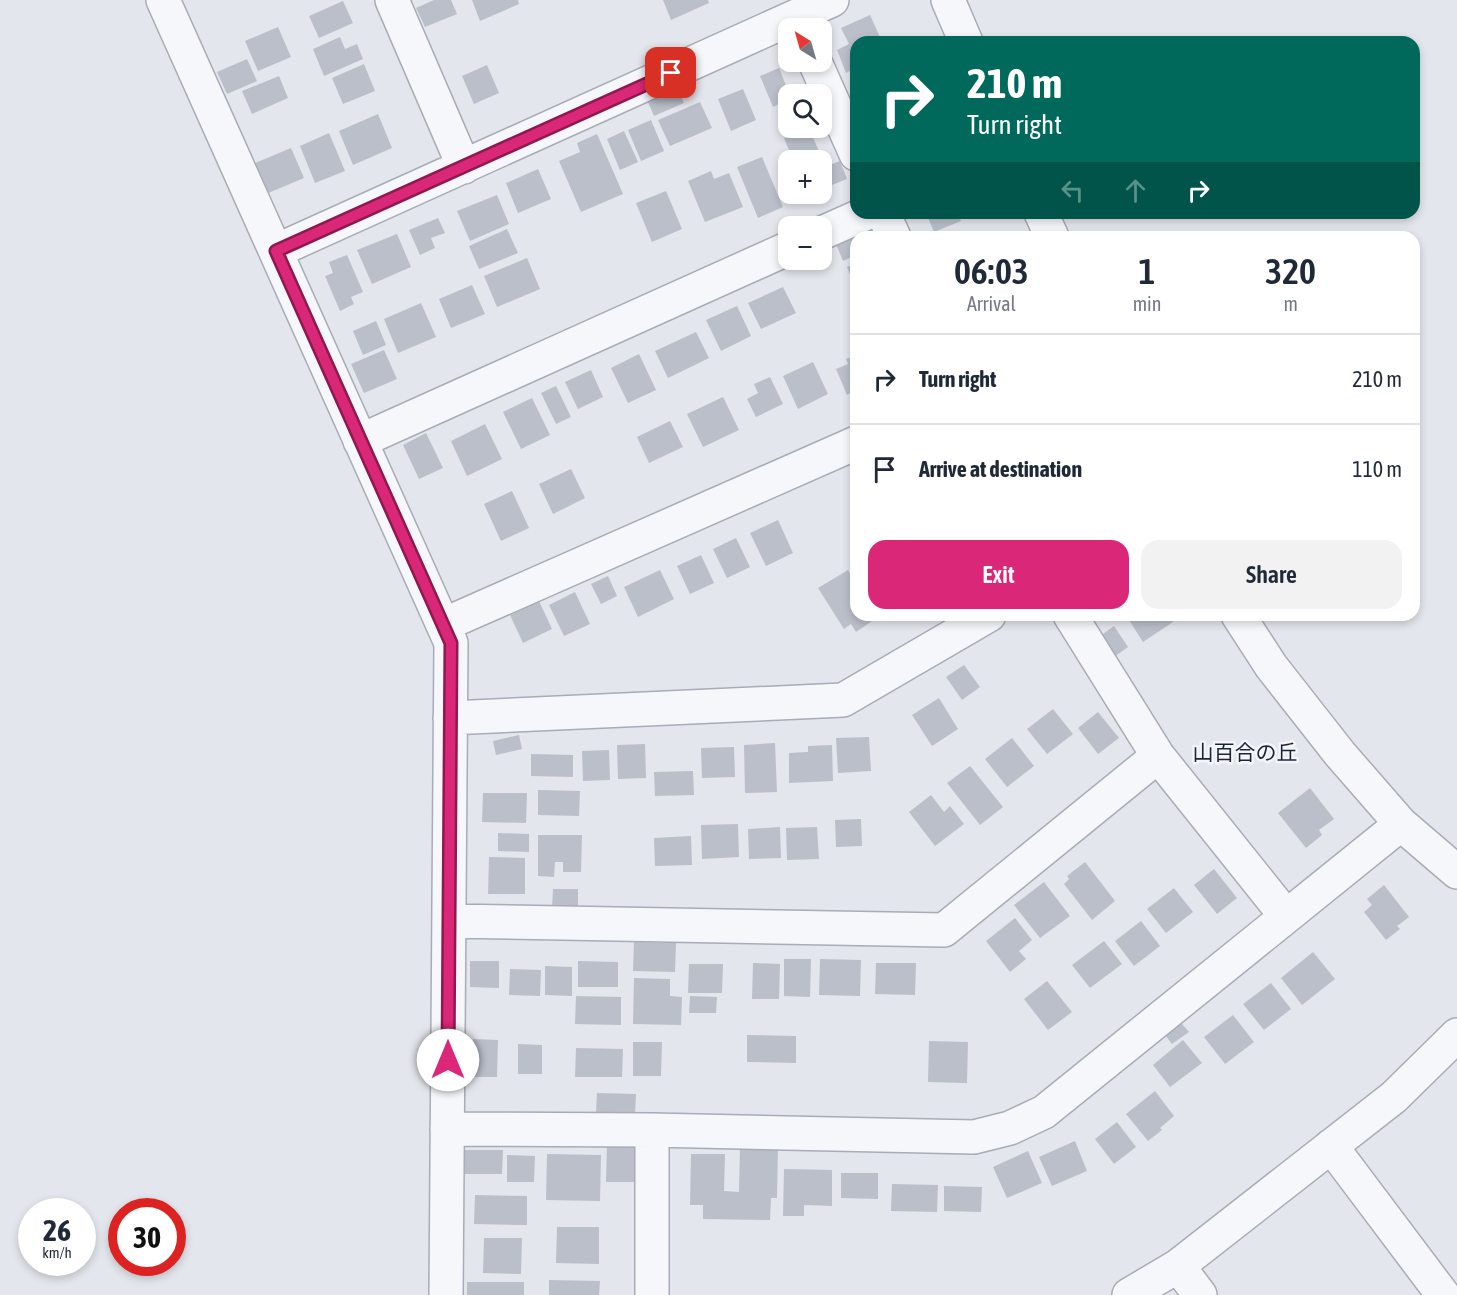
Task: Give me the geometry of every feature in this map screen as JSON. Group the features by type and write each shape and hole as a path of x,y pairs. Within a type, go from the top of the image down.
{"street":[{"path":"163,0 451,643 446,1295"},
{"path":"392,0 464,167"},
{"path":"276,251 794,15 832,0"},
{"path":"948,0 963,36"},
{"path":"819,72 850,141"},
{"path":"832,229 854,219"},
{"path":"360,441 778,253"},
{"path":"443,625 850,446"},
{"path":"450,718 843,700 979,621"},
{"path":"1074,621 1158,756 1286,916"},
{"path":"1242,621 1278,675 1340,754 1401,824 1457,872"},
{"path":"449,921 944,930 1158,756"},
{"path":"447,1129 652,1130 974,1137 1010,1128 1044,1112 1401,824"},
{"path":"1129,1295 1178,1266 1394,1097 1457,1035"},
{"path":"652,1130 652,1295"},
{"path":"1331,1146 1443,1295"},
{"path":"1178,1266 1200,1295"}],"building":[{"path":"434,0 451,0 457,14 425,27 416,8"},
{"path":"472,0 518,0 519,4 480,21"},
{"path":"663,0 708,0 709,3 671,20"},
{"path":"343,1 353,23 319,38 309,16"},
{"path":"870,15 880,36 850,36 850,71 846,73 837,50 849,44 841,28"},
{"path":"278,27 291,57 258,71 245,41"},
{"path":"340,37 345,49 357,44 363,59 324,76 313,49"},
{"path":"247,59 257,81 227,94 217,72"},
{"path":"364,64 375,91 343,104 332,78"},
{"path":"487,65 499,93 474,104 462,76"},
{"path":"778,68 778,72 781,72 785,84 778,84 778,104 773,107 760,76"},
{"path":"279,76 288,98 252,114 242,91"},
{"path":"675,83 684,103 654,116 645,95"},
{"path":"743,89 756,120 731,131 718,99"},
{"path":"700,102 712,128 670,146 658,120"},
{"path":"378,114 392,148 353,165 339,131"},
{"path":"651,120 664,151 641,161 628,130"},
{"path":"624,131 638,162 620,170 607,139"},
{"path":"329,133 345,171 315,183 300,146"},
{"path":"597,134 623,194 581,212 559,161 580,152 577,143"},
{"path":"784,138 813,138 818,150 789,150"},
{"path":"291,148 304,178 266,194 253,164"},
{"path":"762,157 778,195 778,204 782,204 783,207 758,218 737,167"},
{"path":"840,161 847,179 832,185 832,164"},
{"path":"538,169 551,199 518,213 506,183"},
{"path":"711,171 714,179 729,173 743,207 705,222 688,181"},
{"path":"666,191 682,229 652,242 636,203"},
{"path":"497,195 509,224 470,241 457,211"},
{"path":"438,218 445,233 431,238 435,248 420,255 409,230"},
{"path":"929,219 960,219 961,221 936,231 934,231"},
{"path":"507,229 518,253 479,269 469,246"},
{"path":"397,234 411,267 372,284 357,250"},
{"path":"850,238 850,258 843,261 836,244"},
{"path":"347,255 363,292 351,297 354,304 340,311 325,276 333,273 329,262"},
{"path":"527,258 540,289 497,307 484,276"},
{"path":"472,285 485,314 451,328 439,299"},
{"path":"783,287 796,313 761,329 748,303"},
{"path":"421,303 436,337 398,353 384,319"},
{"path":"737,306 751,336 721,351 706,320"},
{"path":"376,321 386,345 363,355 353,331"},
{"path":"696,332 709,358 668,378 655,351"},
{"path":"384,350 397,379 364,393 351,364"},
{"path":"639,354 656,390 628,403 611,368"},
{"path":"850,357 850,393 847,395 836,369 848,364 846,359"},
{"path":"813,362 828,394 798,409 783,376"},
{"path":"591,370 603,397 578,409 565,382"},
{"path":"770,377 783,404 756,417 747,399 758,393 754,384"},
{"path":"556,386 571,417 556,424 541,393"},
{"path":"723,397 739,430 703,447 687,414"},
{"path":"532,398 550,435 521,449 503,412"},
{"path":"670,421 683,447 649,463 637,437"},
{"path":"485,424 502,459 467,476 451,441"},
{"path":"426,433 443,468 419,479 403,445"},
{"path":"571,469 585,498 553,514 539,484"},
{"path":"512,491 529,528 501,541 484,504"},
{"path":"778,520 793,553 766,566 750,533"},
{"path":"736,538 750,567 727,578 713,549"},
{"path":"701,555 714,583 690,594 677,566"},
{"path":"660,570 674,599 638,617 624,587"},
{"path":"848,570 850,574 850,621 872,621 856,632 851,624 844,629 818,588"},
{"path":"608,576 617,596 601,604 591,584"},
{"path":"575,592 590,624 564,636 549,605"},
{"path":"539,601 552,629 523,643 510,615"},
{"path":"1130,621 1172,621 1173,622 1143,642"},
{"path":"1114,626 1128,647 1110,660 1096,639"},
{"path":"964,665 980,687 962,700 946,677"},
{"path":"939,698 958,729 932,746 912,715"},
{"path":"1053,709 1073,734 1047,754 1027,729"},
{"path":"1098,712 1119,738 1098,754 1078,728"},
{"path":"519,735 522,749 496,755 493,741"},
{"path":"869,737 871,771 838,773 836,738"},
{"path":"1012,738 1034,766 1007,787 985,759"},
{"path":"775,743 777,792 745,793 744,745"},
{"path":"645,744 646,778 618,779 617,745"},
{"path":"832,745 833,781 789,783 789,753 808,752 808,746"},
{"path":"734,747 735,777 702,778 701,748"},
{"path":"609,750 610,780 583,781 582,751"},
{"path":"531,754 573,755 573,777 531,776"},
{"path":"970,766 1003,807 980,825 947,783"},
{"path":"693,771 694,795 655,796 654,772"},
{"path":"1310,788 1334,819 1319,830 1322,835 1306,848 1278,813"},
{"path":"538,790 580,791 579,816 538,815"},
{"path":"483,793 527,793 526,823 482,822"},
{"path":"931,795 944,812 950,806 964,824 935,846 909,812"},
{"path":"861,819 862,846 836,847 835,820"},
{"path":"738,824 739,857 702,859 701,825"},
{"path":"780,827 781,858 749,859 748,829"},
{"path":"817,827 819,859 787,860 786,828"},
{"path":"498,833 529,834 529,852 498,851"},
{"path":"538,835 582,835 581,872 563,872 563,862 555,862 554,877 538,876"},
{"path":"691,836 692,865 655,866 654,838"},
{"path":"489,857 525,858 525,894 488,894"},
{"path":"1085,862 1115,901 1092,920 1064,884 1069,879 1067,876"},
{"path":"1214,869 1237,898 1217,914 1194,885"},
{"path":"1044,882 1070,916 1040,938 1014,905"},
{"path":"1384,885 1409,917 1397,926 1400,929 1386,940 1364,912 1372,905 1367,899"},
{"path":"1174,888 1193,912 1166,933 1147,909"},
{"path":"553,889 578,889 578,909 552,908"},
{"path":"1015,918 1032,940 1019,951 1026,959 1010,972 986,941"},
{"path":"1141,921 1160,946 1134,966 1115,941"},
{"path":"1104,941 1122,964 1090,988 1072,965"},
{"path":"634,942 676,943 675,972 633,971"},
{"path":"1313,952 1335,979 1302,1005 1281,978"},
{"path":"784,959 811,959 810,997 784,996"},
{"path":"820,959 861,960 860,996 819,995"},
{"path":"470,961 499,961 499,988 470,987"},
{"path":"578,961 618,962 618,987 578,987"},
{"path":"753,963 780,964 779,999 752,999"},
{"path":"876,963 916,963 915,995 875,994"},
{"path":"689,964 723,964 722,993 688,993"},
{"path":"545,966 572,967 572,996 545,995"},
{"path":"510,969 541,970 540,996 509,995"},
{"path":"634,978 670,979 670,996 682,997 681,1025 633,1024"},
{"path":"1047,981 1072,1012 1048,1030 1024,999"},
{"path":"1271,983 1291,1009 1264,1030 1243,1004"},
{"path":"576,996 621,997 621,1025 575,1024"},
{"path":"690,996 717,997 716,1013 689,1013"},
{"path":"1233,1015 1254,1042 1225,1064 1204,1037"},
{"path":"1177,1018 1189,1032 1172,1044 1161,1030"},
{"path":"747,1035 796,1036 796,1063 747,1062"},
{"path":"473,1039 498,1040 497,1077 472,1077"},
{"path":"1183,1040 1202,1063 1170,1087 1153,1065"},
{"path":"929,1041 968,1042 967,1083 928,1082"},
{"path":"633,1042 662,1042 661,1076 633,1076"},
{"path":"518,1044 542,1045 542,1074 518,1074"},
{"path":"576,1048 623,1049 622,1077 575,1077"},
{"path":"1155,1091 1174,1116 1148,1141 1126,1114"},
{"path":"597,1093 636,1094 635,1114 596,1113"},
{"path":"1117,1122 1136,1147 1114,1164 1095,1139"},
{"path":"1075,1141 1087,1171 1052,1186 1039,1157"},
{"path":"607,1144 638,1145 637,1182 606,1182"},
{"path":"740,1146 778,1147 777,1198 771,1198 770,1220 703,1219 703,1205 690,1205 691,1154 725,1154 724,1191 739,1192"},
{"path":"465,1150 503,1150 502,1174 465,1174"},
{"path":"1028,1151 1042,1183 1007,1198 993,1167"},
{"path":"547,1154 601,1155 600,1201 546,1200"},
{"path":"507,1155 535,1156 534,1182 507,1182"},
{"path":"784,1169 832,1170 832,1206 804,1205 804,1216 783,1216"},
{"path":"841,1173 878,1173 878,1199 841,1198"},
{"path":"892,1184 938,1185 937,1212 891,1211"},
{"path":"944,1186 982,1187 981,1212 944,1211"},
{"path":"475,1195 527,1196 527,1225 474,1224"},
{"path":"557,1227 599,1227 599,1264 556,1263"},
{"path":"484,1238 522,1238 521,1274 483,1273"},
{"path":"549,1280 600,1281 599,1295 549,1295"},
{"path":"467,1282 524,1282 524,1295 467,1295"}],"district":[{"name":"山百合の丘","path":"1245,752"}],"route":[{"path":"448,1060 451,643 276,251 671,73"}]}
